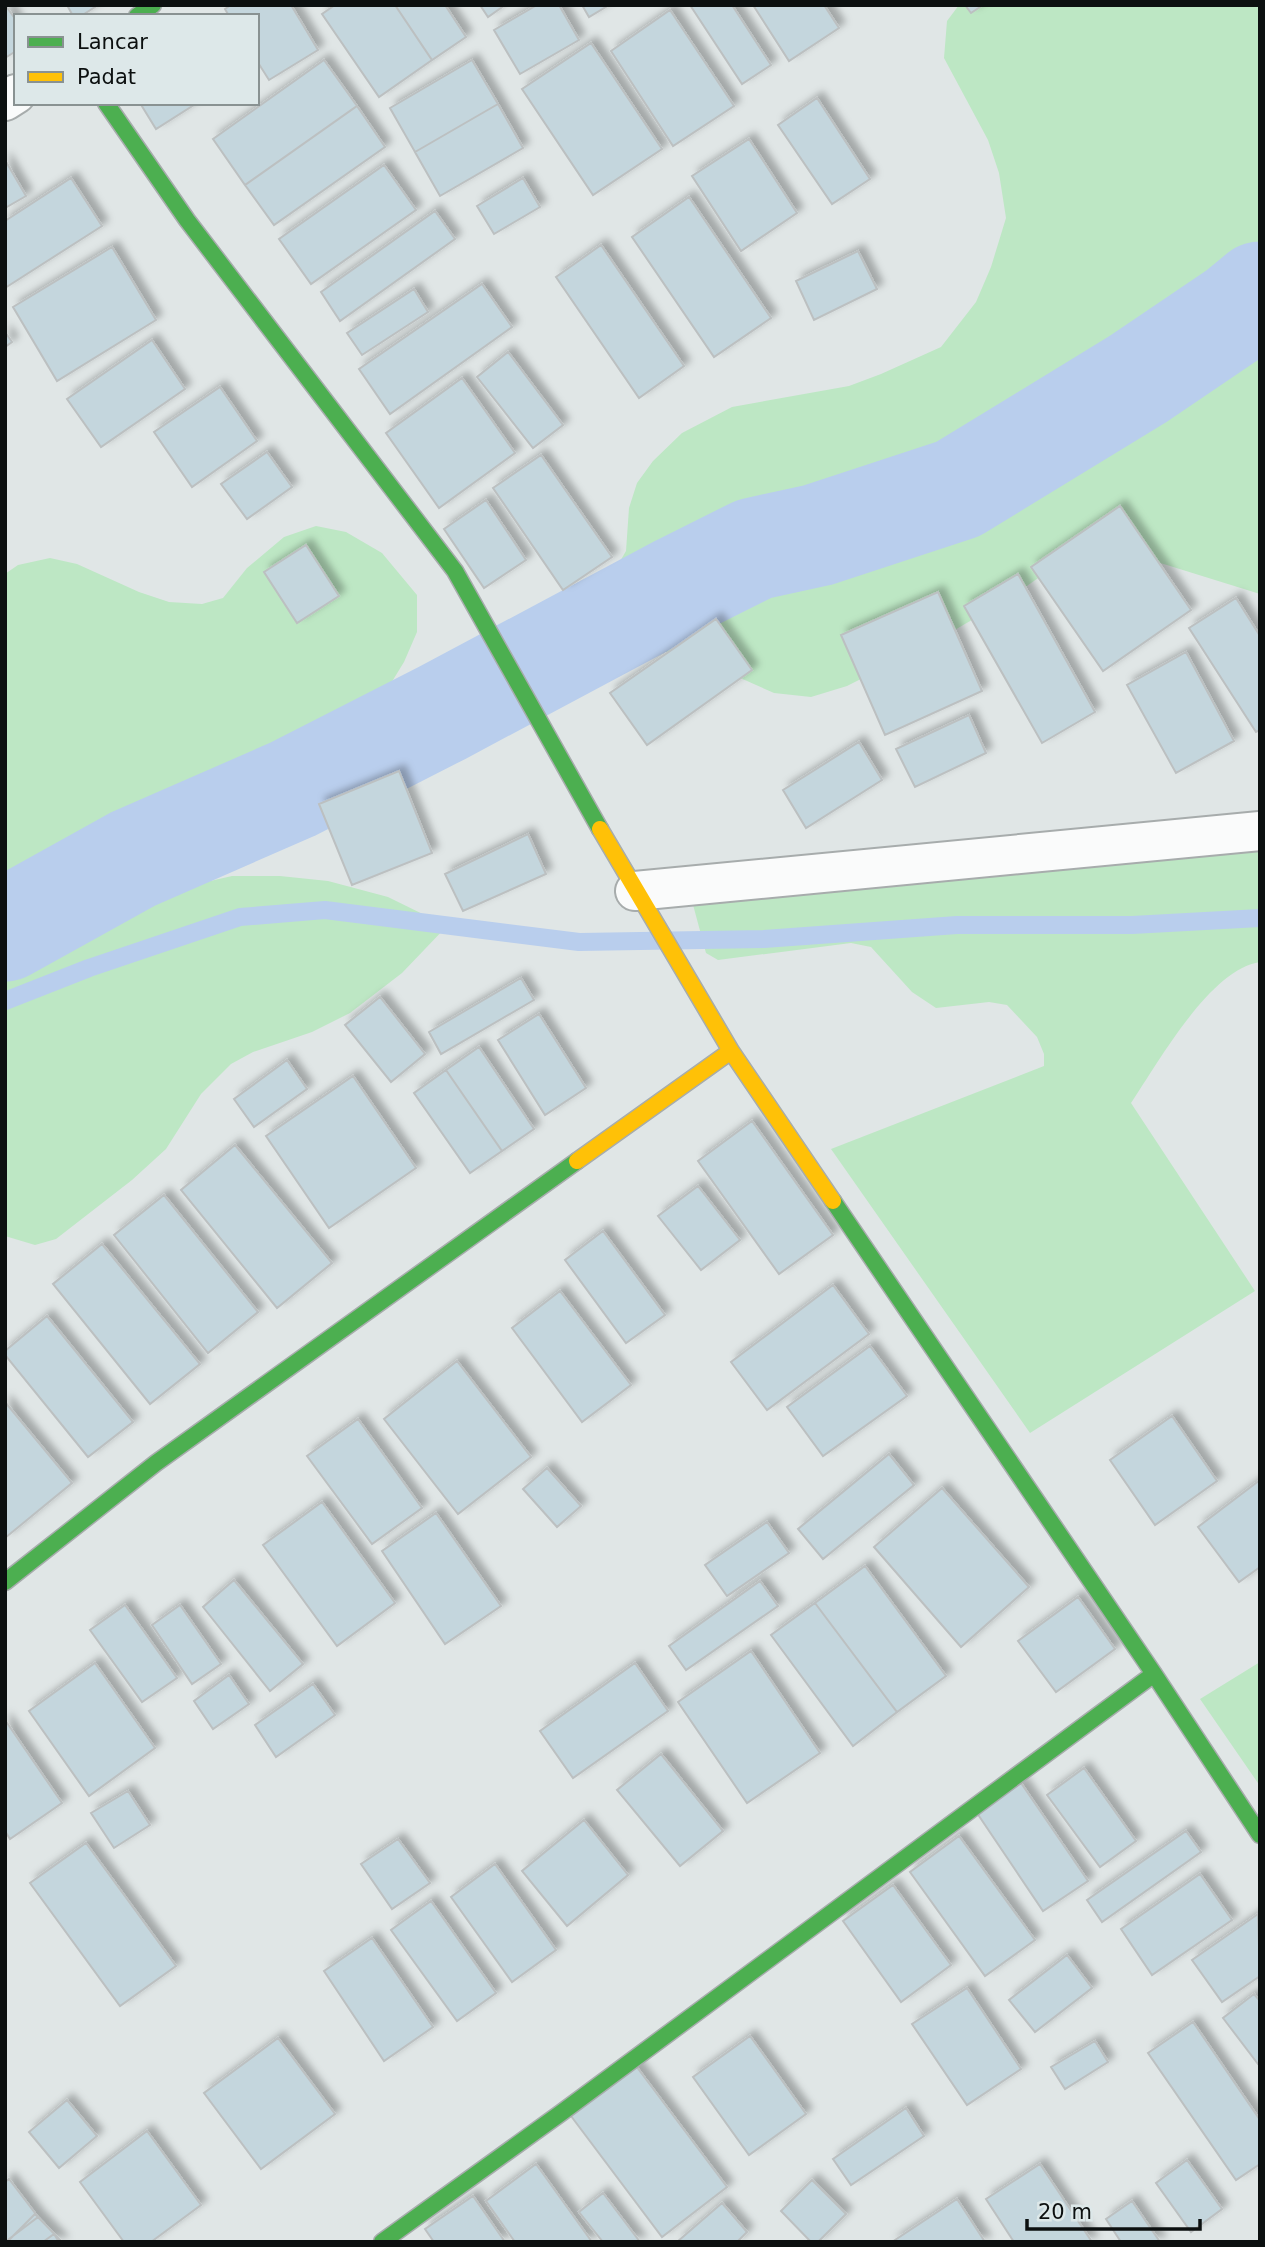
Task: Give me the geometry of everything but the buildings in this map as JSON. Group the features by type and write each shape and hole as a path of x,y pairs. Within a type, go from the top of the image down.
{"street":[{"path":"107,105 187,220 455,571 642,904 731,1051 1154,1674 1260,1835"},
{"path":"642,904 1260,831"},
{"path":"5,1582 156,1464 731,1051"},
{"path":"382,2242 561,2113 1154,1674"}],"green space":[{"path":"959,5 1260,5 1260,594 1125,552 1067,558 1008,599 934,642 847,686 811,697 774,693 720,669 656,648 622,648 590,660 567,658 550,641 551,629 609,580 626,551 629,508 637,483 653,461 682,433 732,407 849,386 881,374 941,347 976,302 991,267 1006,218 999,173 988,140 944,58 947,21"},
{"path":"316,526 346,532 382,553 417,595 417,632 404,662 385,693 357,726 320,756 251,780 193,824 175,856 186,880 197,884 232,876 280,876 328,881 388,897 447,926 402,973 350,1013 312,1032 253,1052 231,1064 201,1094 166,1149 132,1180 56,1239 35,1245 5,1236 5,574 18,565 50,558 77,564 139,592 169,602 202,604 223,598 247,568 284,537"},
{"path":"1260,842 1260,962 1241,968 1204,999 1170,1043 1131,1103 1255,1291 1030,1433 831,1149 1044,1066 1044,1054 1037,1037 1007,1005 989,1002 936,1008 912,992 871,947 851,943 718,960 706,953 692,901"},
{"path":"1260,1662 1260,1786 1200,1699"}],"waterway":[{"path":"5,930 133,859 293,789 754,549 818,535 958,489 1138,379 1237,312 1260,293"},
{"path":"5,1001 89,968 240,917 325,910 579,942 764,939 957,925 1132,925 1260,918"}],"traffic: fast":[{"path":"140,14 153,5"},
{"path":"107,105 187,220 455,571 600,829"},
{"path":"5,1582 156,1463 577,1161"},
{"path":"833,1201 1260,1835"},
{"path":"382,2242 561,2113 1154,1674"}],"traffic: slow":[{"path":"600,829 731,1051 833,1201"},
{"path":"577,1161 731,1051"}]}
